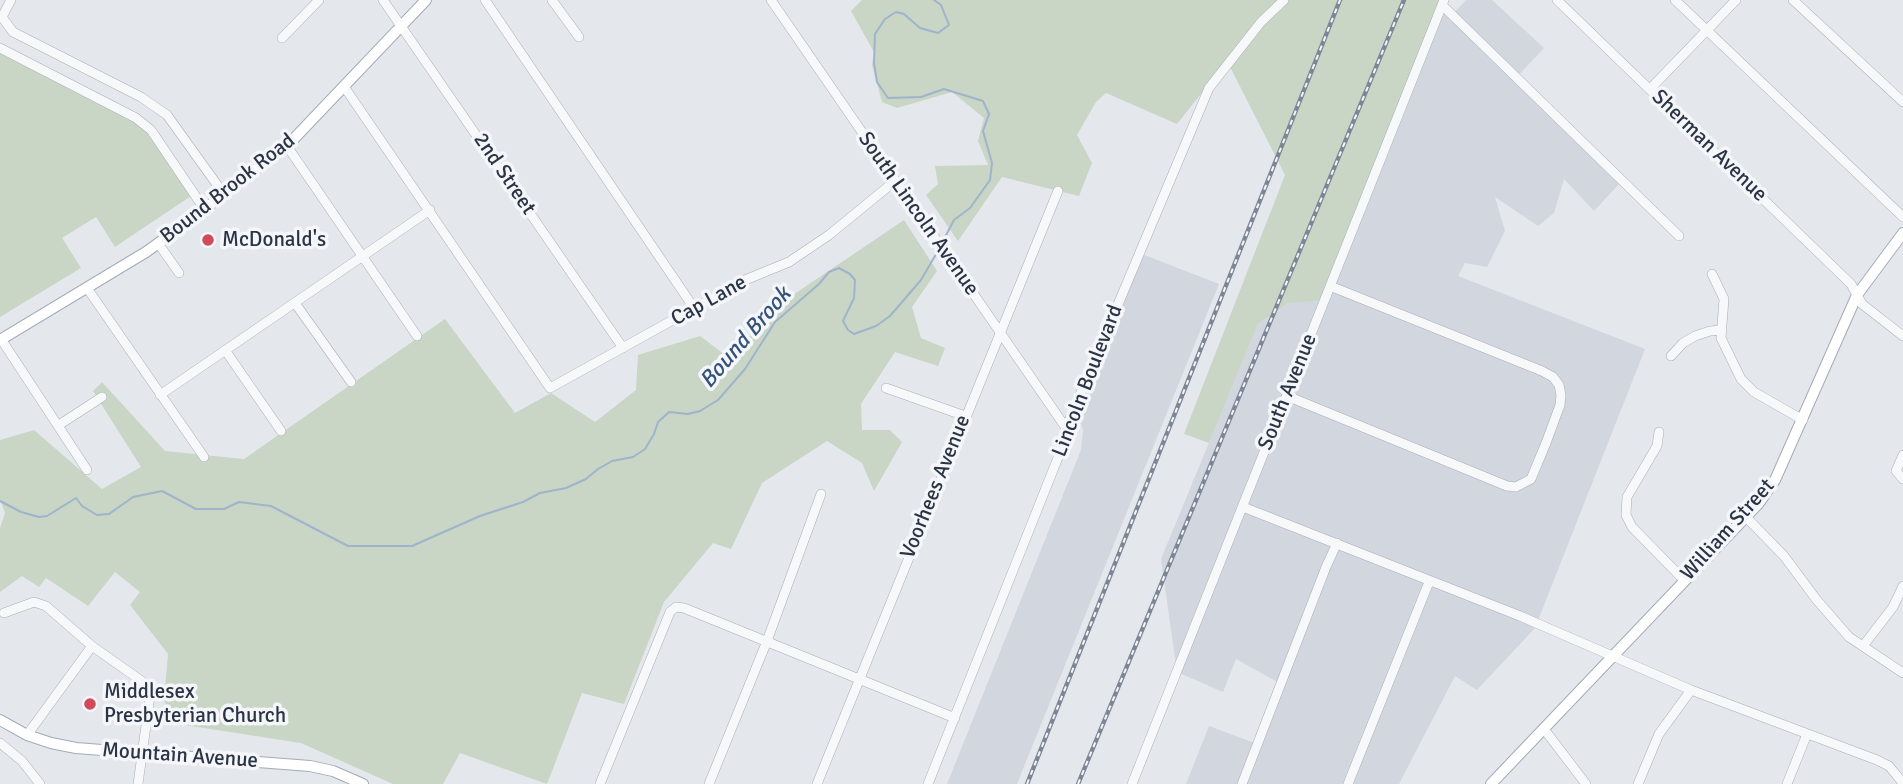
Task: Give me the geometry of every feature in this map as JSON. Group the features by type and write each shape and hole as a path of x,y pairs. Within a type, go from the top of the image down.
{"main road":[{"name":"Bound Brook Road","path":"1,339 158,243 287,146 426,0"},
{"name":"William Street","path":"1491,784 1746,517 1775,480 1857,295 1903,233"},
{"name":"Mountain Avenue","path":"0,720 27,735 76,748 310,766 333,771 363,784"}],"street":[{"path":"11,0 1,17 13,32 141,97 167,115 223,193"},
{"path":"282,38 319,0"},
{"name":"2nd Street","path":"383,0 623,348"},
{"path":"485,0 694,307"},
{"path":"552,0 579,37"},
{"name":"South Lincoln Avenue","path":"771,0 1066,428"},
{"name":"Lincoln Boulevard","path":"928,784 1067,435 1066,428 1209,88 1254,30 1284,0"},
{"name":"Sherman Avenue","path":"1557,0 1851,284 1862,304 1903,336"},
{"path":"1675,0 1903,217"},
{"path":"1650,89 1736,0"},
{"path":"1793,0 1902,99"},
{"path":"1443,2 1679,236"},
{"name":"South Avenue","path":"1132,784 1443,2"},
{"path":"0,48 136,118 150,131 205,210"},
{"path":"160,395 430,210 345,88"},
{"path":"287,146 417,336"},
{"name":"Cap Lane","path":"430,210 550,388 745,280 789,262 829,235 895,181"},
{"name":"Voorhees Avenue","path":"817,784 1058,191"},
{"path":"158,243 179,273"},
{"path":"1712,274 1724,299 1721,338 1741,379 1754,392 1803,420"},
{"path":"1287,396 1516,488 1531,479 1546,443 1560,405 1559,385 1553,377 1330,286"},
{"path":"87,288 204,457"},
{"path":"295,303 351,382"},
{"path":"1671,356 1683,343 1695,336 1722,330"},
{"path":"1,339 87,470"},
{"path":"225,350 281,431"},
{"path":"886,388 965,416"},
{"path":"59,425 102,397"},
{"path":"1659,432 1657,446 1627,497 1626,515 1632,527 1684,580"},
{"path":"1903,455 1896,471 1903,479"},
{"path":"709,784 767,641 821,495"},
{"path":"1243,507 1337,543 1691,690 1889,766 1903,783"},
{"path":"1746,517 1784,556 1849,637 1903,673"},
{"path":"1242,784 1337,543"},
{"path":"1348,784 1429,582"},
{"path":"1863,646 1893,607 1903,586"},
{"path":"4,613 34,602 46,606 92,646 147,687 150,696 138,784"},
{"path":"600,784 670,612 676,607 955,718"},
{"path":"27,735 92,646"},
{"path":"1638,784 1659,734 1691,690"},
{"path":"1544,730 1586,784"},
{"path":"1787,784 1807,734"},
{"path":"0,743 22,761 40,784"}],"shaded area":[{"path":"1466,0 1492,0 1544,48 1513,81 1620,183 1594,211 1564,179 1554,213 1538,226 1495,197 1505,231 1487,267 1465,263 1458,276 1645,349 1535,628 1477,690 1455,676 1399,784 1186,784 1209,726 1257,744 1281,684 1236,659 1223,692 1177,672 1161,559 1258,324 1288,303 1443,9 1451,16"},
{"path":"1142,254 1219,284 1017,784 947,784 1081,450 1083,430 1078,414"}],"green space":[{"path":"862,0 1446,0 1326,300 1288,303 1258,324 1209,443 1184,434 1285,175 1227,61 1177,124 1106,93 1096,102 1077,135 1092,163 1079,196 1002,177 958,241 926,195 938,184 935,166 988,165 978,141 984,118 952,92 897,108 882,102 872,65 874,52 851,11"},
{"path":"0,50 143,127 191,196 115,247 96,217 62,238 81,268 0,317"},
{"path":"904,220 937,271 912,307 921,338 945,348 938,366 895,352 861,404 862,430 890,430 902,442 874,491 862,463 827,441 762,483 731,549 713,543 664,602 624,704 582,693 547,784 460,753 443,784 393,784 301,743 178,724 164,701 168,654 130,605 140,592 115,572 88,606 46,578 39,587 22,576 0,592 0,528 5,513 0,499 0,440 34,430 102,489 141,467 93,391 102,382 165,451 244,459 445,319 515,413 551,393 595,422 636,390 638,355 700,336 737,364 759,318"}],"waterway":[{"name":"Bound Brook","path":"934,0 941,5 949,25 938,33 920,28 904,14 896,12 885,19 875,34 874,63 877,82 888,98 921,97 944,89 983,101 989,114 983,131 992,163 990,180 970,208 954,220 943,241"},
{"name":"Bound Brook","path":"0,501 21,512 39,517 47,516 76,498 82,506 97,515 109,514 133,497 162,491 196,509 224,509 239,502 271,506 348,546 412,546 540,493 566,488 586,479 612,461 633,457 645,449 658,422 669,412 688,414 700,411 718,400 745,369 775,322 829,272 839,268 855,280 854,298 843,321 848,330 854,334 876,326 890,316 921,280 939,249"}],"railway":[{"path":"1027,784 1340,0"},
{"path":"1078,784 1404,0"}],"place":[{"name":"McDonald's","path":"208,240"},
{"name":"Middlesex Presbyterian Church","path":"90,704"}]}
